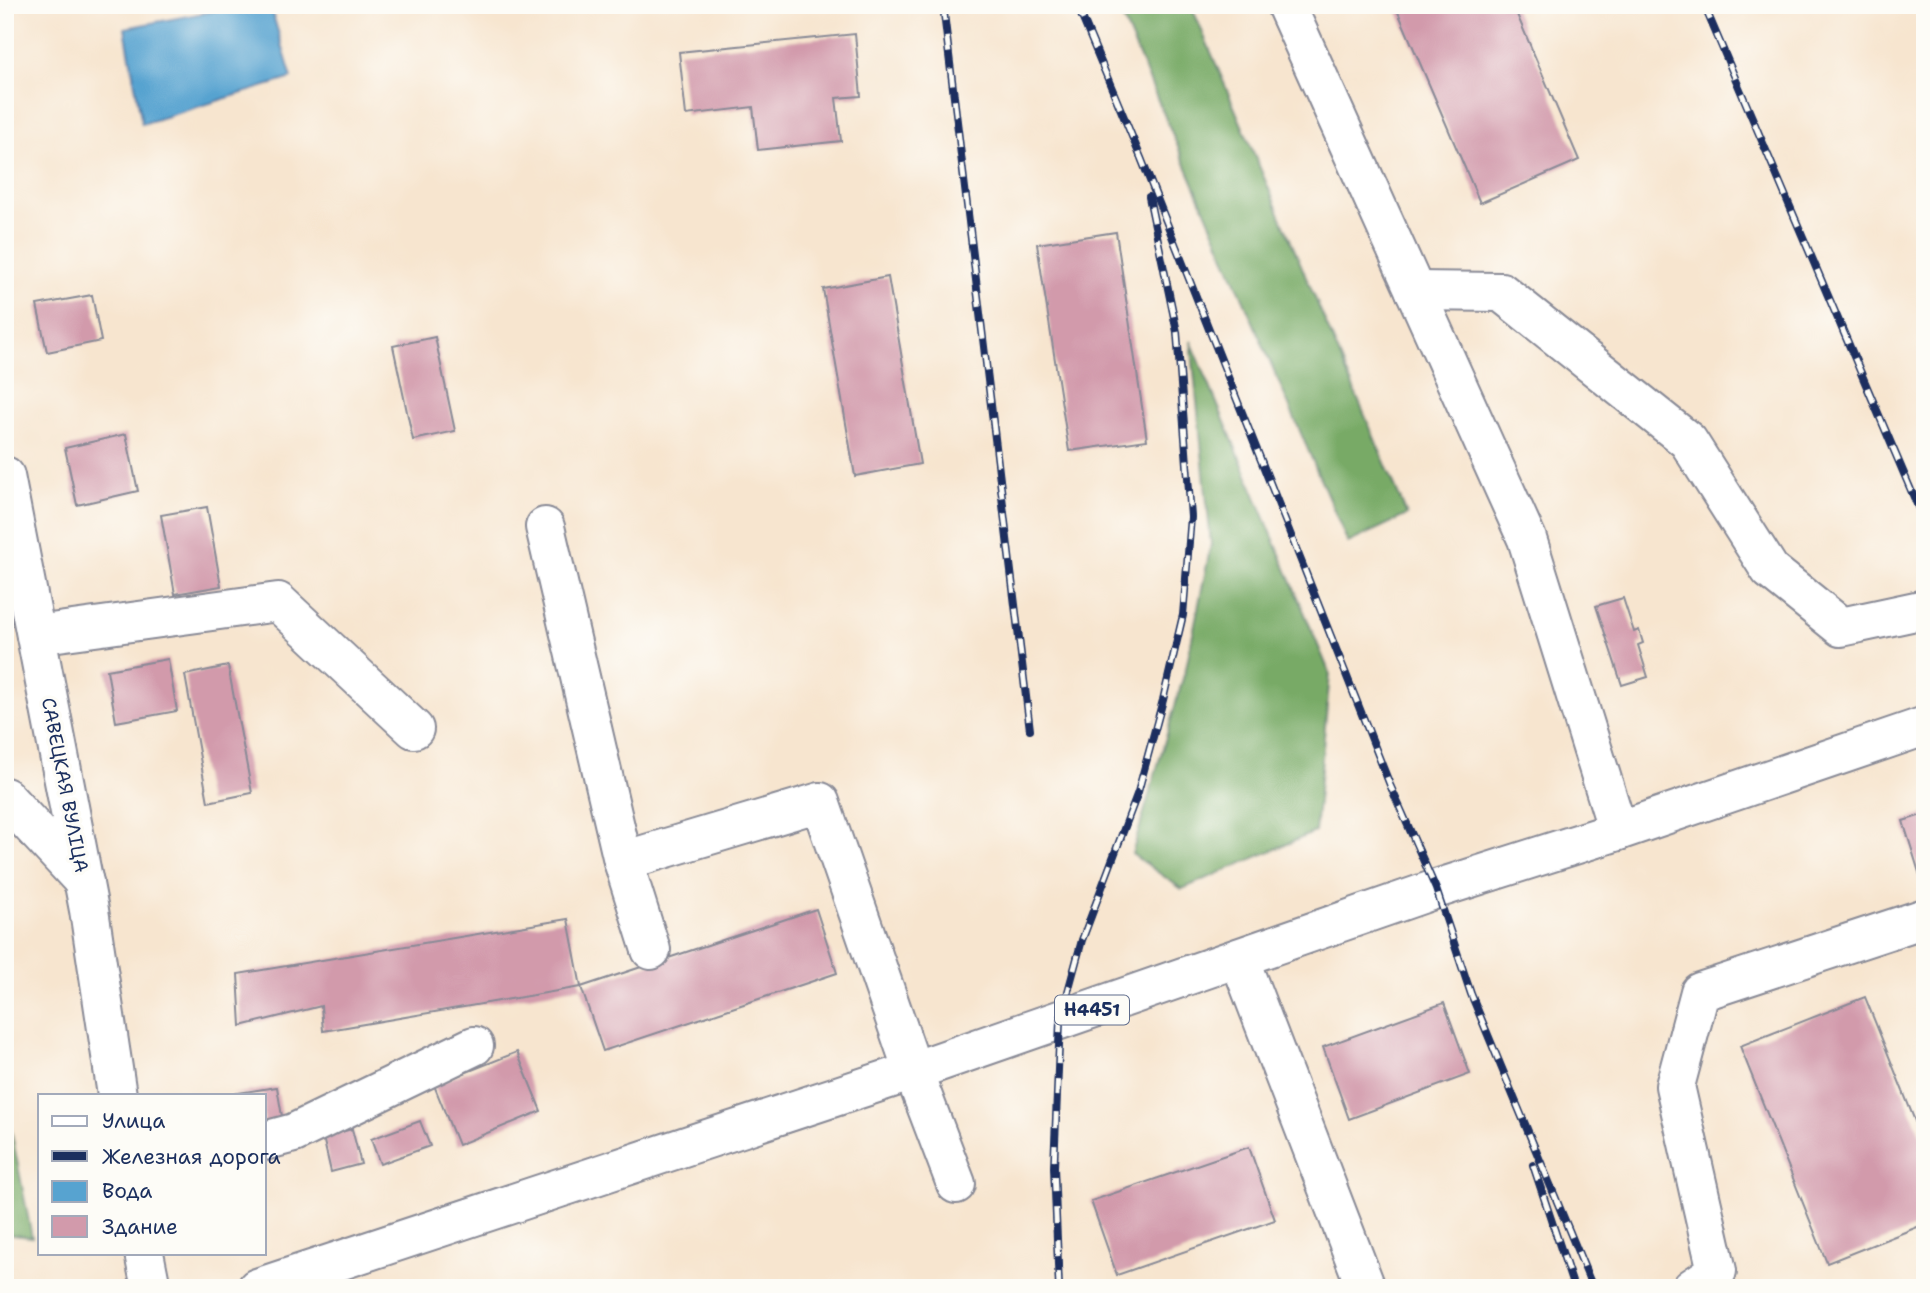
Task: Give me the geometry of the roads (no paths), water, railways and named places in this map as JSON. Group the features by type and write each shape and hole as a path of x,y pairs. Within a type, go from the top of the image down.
{"main road":[{"path":"1286,5 1527,539 1618,831"},
{"path":"1415,291 1501,292 1688,440 1770,570 1842,627 1925,610"},
{"name":"САВЕЦКАЯ ВУЛІЦА","path":"5,476 84,882 117,1094"},
{"path":"545,527 623,861 651,950"},
{"path":"36,635 278,602 414,729"},
{"name":"Н4451","path":"257,1288 913,1071 1436,889 1618,831 1925,726"},
{"path":"5,797 84,882"},
{"path":"623,861 820,802 913,1071 956,1184"},
{"path":"1692,1288 1717,1271 1675,1086 1700,992 1925,918"},
{"path":"1239,958 1366,1288"},
{"path":"266,1140 294,1133 474,1046"},
{"path":"144,1254 151,1288"}],"water":[{"path":"245,5 270,5 292,78 142,124 125,28"}],"railway":[{"path":"943,5 1030,730"},
{"path":"1077,5 1141,158 1390,785 1436,889 1471,994 1593,1288"},
{"path":"1704,5 1925,523"},
{"path":"1059,1288 1054,1167 1060,1021 1082,940 1138,792 1183,615 1191,517 1177,332 1149,197"},
{"path":"1533,1165 1574,1288"}]}
